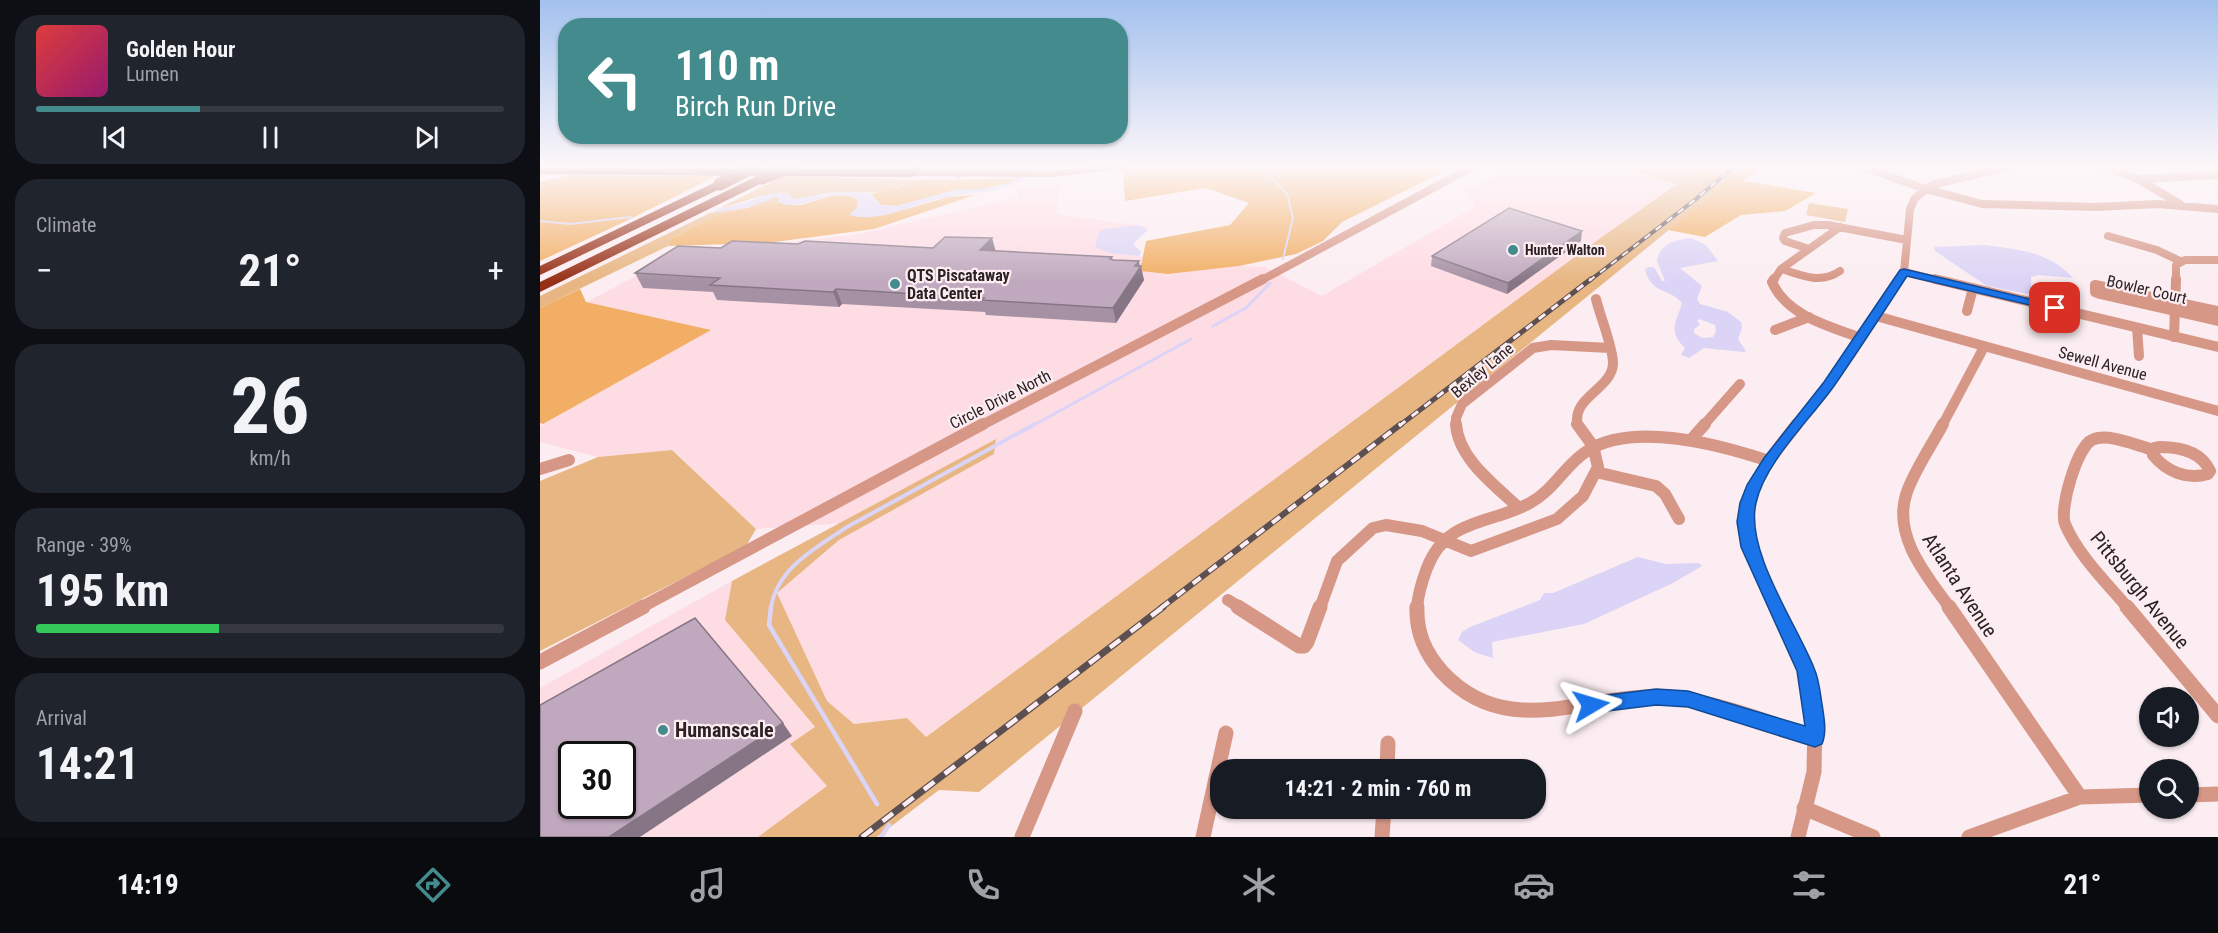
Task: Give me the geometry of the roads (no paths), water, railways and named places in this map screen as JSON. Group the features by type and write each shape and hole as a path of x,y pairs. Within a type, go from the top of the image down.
{"highway":[{"path":"540,271 678,204"},
{"path":"540,288 709,204"}],"street":[{"name":"Circle Drive North","path":"540,662 960,437 1404,204"},
{"path":"1798,837 1814,772 1815,719 1806,671 1749,547 1745,522 1748,503 1769,461 1828,385 1904,272 1912,204"},
{"path":"1982,204 2006,207 2182,205 2218,209"},
{"path":"1809,249 1785,241 1783,238 1785,233 1814,225 1840,227 1907,240"},
{"path":"1840,227 1782,269 1772,282 1773,290 1809,317 1861,338"},
{"path":"2108,236 2150,248 2181,261 2218,260"},
{"path":"2174,337 2176,265 2181,261"},
{"path":"1782,269 1817,279 1833,277 1840,271"},
{"path":"1904,272 2218,347"},
{"name":"Bowler Court","path":"2218,311 2174,306 2098,294 2095,292 2095,285 2174,306 2218,321"},
{"path":"1967,311 1973,288"},
{"path":"1228,600 1299,646 1304,646 1308,642 1337,561 1373,528 1386,525 1422,531 1466,550 1477,550 1557,519 1583,496 1598,467 1593,446 1577,425 1576,413 1612,370 1610,348 1596,299"},
{"name":"Sewell Avenue","path":"1876,316 2218,411"},
{"path":"1775,330 1809,317"},
{"path":"2137,328 2139,356"},
{"name":"Bexley Lane","path":"1519,508 1460,445 1455,429 1457,411 1462,404 1533,348 1551,345 1610,348"},
{"name":"Atlanta Avenue","path":"1984,347 1906,494 1902,517 1906,539 1938,591 2080,797"},
{"path":"1691,440 1740,384"},
{"name":"Pittsburgh Avenue","path":"2154,450 2107,438 2093,439 2084,445 2064,500 2064,521 2092,566 2218,716"},
{"path":"1769,461 1691,440 1632,439 1593,446 1581,453 1549,490 1538,499 1443,539 1430,559 1423,581 1417,608 1418,629 1423,650 1460,689 1484,702 1511,711 1547,710 1656,697 1688,699 1815,738"},
{"path":"540,469 569,460"},
{"path":"1596,472 1656,486 1665,494 1679,519"},
{"path":"1022,837 1075,711"},
{"path":"1203,837 1226,733"},
{"path":"1387,759 1388,743"},
{"path":"2199,795 2218,794"},
{"path":"1969,837 2080,797 2139,795"},
{"path":"1804,808 1873,837"},
{"path":"1382,837 1383,819"}],"waterway":[{"path":"1283,259 1293,218 1290,204"},
{"path":"540,221 570,224 631,217"},
{"path":"1213,326 1246,308 1270,283"},
{"path":"1032,426 1191,339"},
{"path":"771,608 781,581 811,551 847,527 1035,424"},
{"path":"771,607 769,625 877,804"},
{"path":"881,837 889,825"}],"railway":[{"path":"1589,281 1689,204"},
{"path":"1399,426 1591,279"},
{"path":"1161,608 1401,424"},
{"path":"862,837 1163,607"}],"place":[{"name":"Hunter Walton","path":"1513,250"},
{"name":"QTS Piscataway Data Center","path":"895,284"},
{"name":"Humanscale","path":"663,730"}]}
